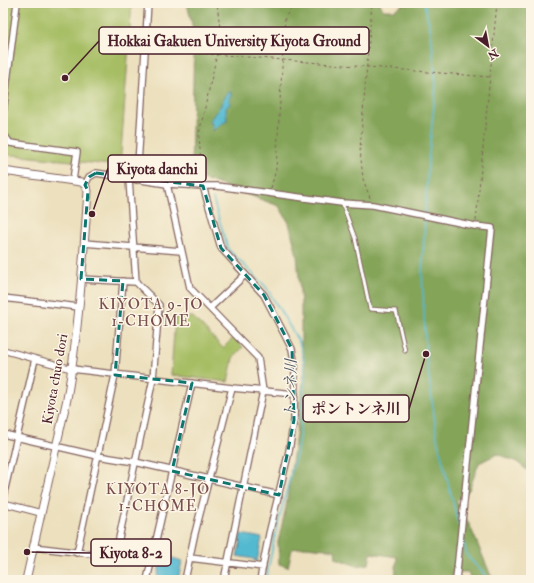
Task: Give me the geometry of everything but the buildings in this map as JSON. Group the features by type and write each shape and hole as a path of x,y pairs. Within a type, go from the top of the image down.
{"street":[{"path":"3,113 17,3"},
{"path":"137,180 148,3"},
{"path":"3,133 10,143 77,152 80,182"},
{"path":"3,171 80,182 96,173 167,184 217,186 270,192 342,203 373,205 492,228 456,580"},
{"path":"129,179 136,282"},
{"name":"Kiyota chuo dori","path":"26,580 67,399 72,369 79,307 88,191 80,182"},
{"path":"167,184 190,288 258,358 263,391 224,580"},
{"path":"203,186 221,248 264,295 292,349 295,367 294,420 260,580"},
{"path":"84,243 181,251"},
{"path":"210,308 245,275"},
{"path":"81,279 136,282 159,305 153,379 115,557"},
{"path":"77,553 115,375 123,281"},
{"path":"3,298 79,307"},
{"path":"3,350 72,369 295,394"},
{"path":"3,498 35,359"},
{"path":"147,580 192,383"},
{"path":"185,580 194,537 232,388"},
{"path":"3,434 56,447 135,462 279,495"},
{"path":"3,503 41,513"},
{"path":"34,547 152,561"},
{"path":"190,558 263,567"}],"lane":[{"path":"342,203 355,238 370,309 396,311 405,351"}],"path":[{"path":"203,186 199,134 217,55 220,29 217,3"},
{"path":"270,192 276,168 285,17 291,9 299,3"},
{"path":"372,3 360,149 363,179 373,205"},
{"path":"476,226 497,3"},
{"path":"145,48 283,61 489,77"}],"highlighted area":[{"path":"96,173 203,186 221,248 264,295 292,349 294,420 279,495 172,471 192,383 115,375 123,281 81,279 88,191 85,185 89,177"}],"green space":[{"path":"3,3 132,3 120,166 3,154"},
{"path":"187,3 380,3 383,10 394,10 406,3 531,3 531,473 517,462 497,454 479,463 469,490 456,501 470,526 491,576 501,580 471,580 468,572 453,572 452,580 395,580 397,557 371,553 369,564 357,566 336,558 335,550 306,547 292,549 288,567 279,564 278,542 286,507 305,368 301,349 301,305 297,255 289,223 279,206 207,180 191,177 194,34"},
{"path":"193,317 223,348 234,337 243,347 233,358 228,382 171,375 175,318"}],"water":[{"path":"231,92 229,99 230,104 226,108 227,121 216,127 213,131 210,120 221,105 227,93"},
{"path":"241,534 262,538 257,561 254,561 254,559 237,556 241,541 239,541"},
{"path":"163,555 182,561 178,580 157,580 161,557"}],"waterway":[{"path":"424,3 431,32 436,86 428,162 425,214"},
{"name":"トンネ川","path":"213,199 228,249 266,287 299,342 303,356 305,374 297,450 275,535 266,580"},
{"path":"425,218 422,273 426,354 437,439 459,526"},
{"path":"463,539 467,556 490,580"}],"place":[{"name":"Hokkai Gakuen University Kiyota Ground","path":"65,78"},
{"name":"Kiyota danchi","path":"92,214"},
{"name":"ポントンネ川","path":"426,354"},
{"name":"Kiyota 8-2","path":"27,552"}],"district":[{"name":"KIYOTA 9-JO 1-CHOME","path":"151,312"},
{"name":"KIYOTA 8-JO 1-CHOME","path":"158,498"}]}
